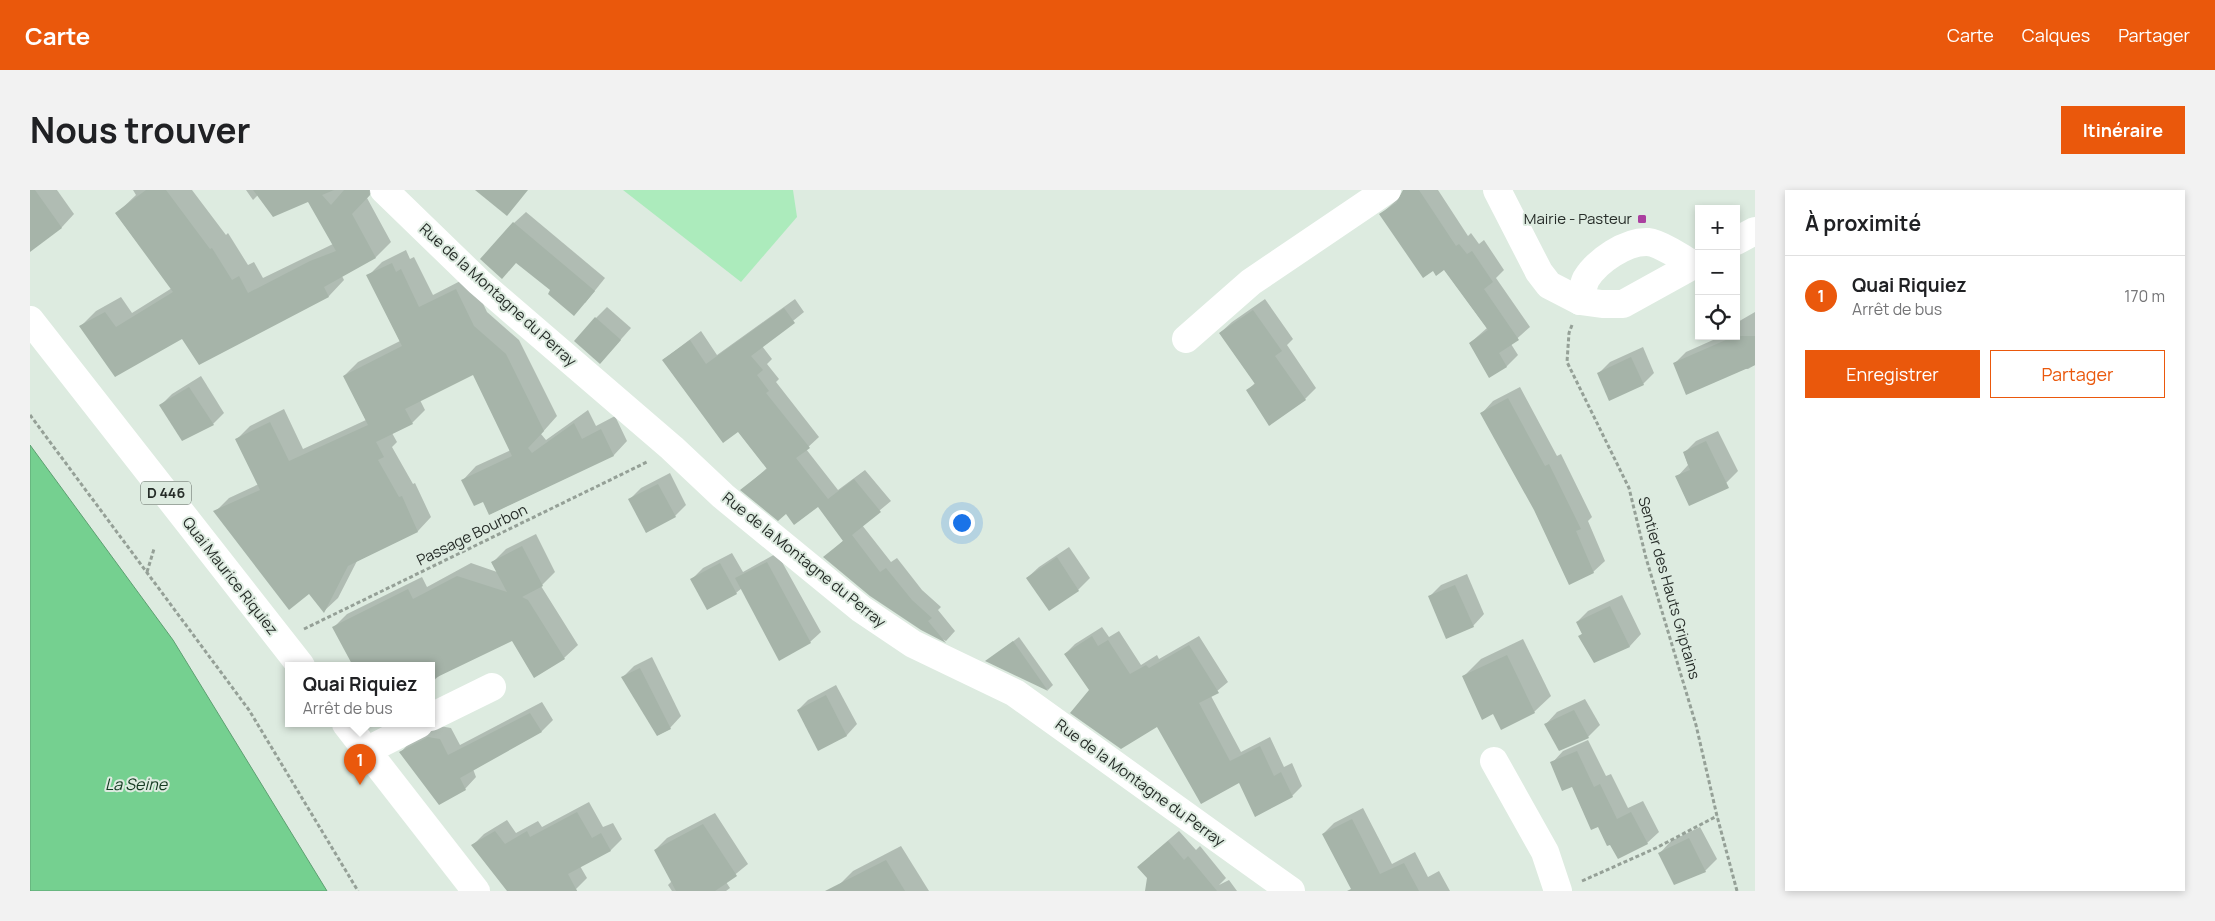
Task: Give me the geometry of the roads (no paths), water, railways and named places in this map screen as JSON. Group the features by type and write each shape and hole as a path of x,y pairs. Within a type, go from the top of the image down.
{"street":[{"name":"Rue de la Montagne du Perray","path":"384,190 479,282 672,448 723,496 861,609 913,644 1015,693 1291,891"},
{"path":"1186,339 1251,282 1387,190"},
{"path":"1497,190 1539,272 1549,284 1580,301 1623,304 1695,265"},
{"path":"1740,239 1755,230"},
{"path":"1580,301 1586,279 1609,254 1625,247 1648,242 1695,264"},
{"name":"Quai Maurice Riquiez","path":"30,320 298,662"},
{"path":"435,715 492,686"},
{"path":"348,727 476,891"},
{"path":"366,751 413,727"},
{"path":"1494,761 1546,852 1558,891"}],"water":[{"name":"La Seine","path":"30,445 173,640 327,891 30,891"}],"place":[{"name":"Mairie - Pasteur","path":"1642,219"},
{"name":"Quai Riquiez","path":"360,785"}]}
